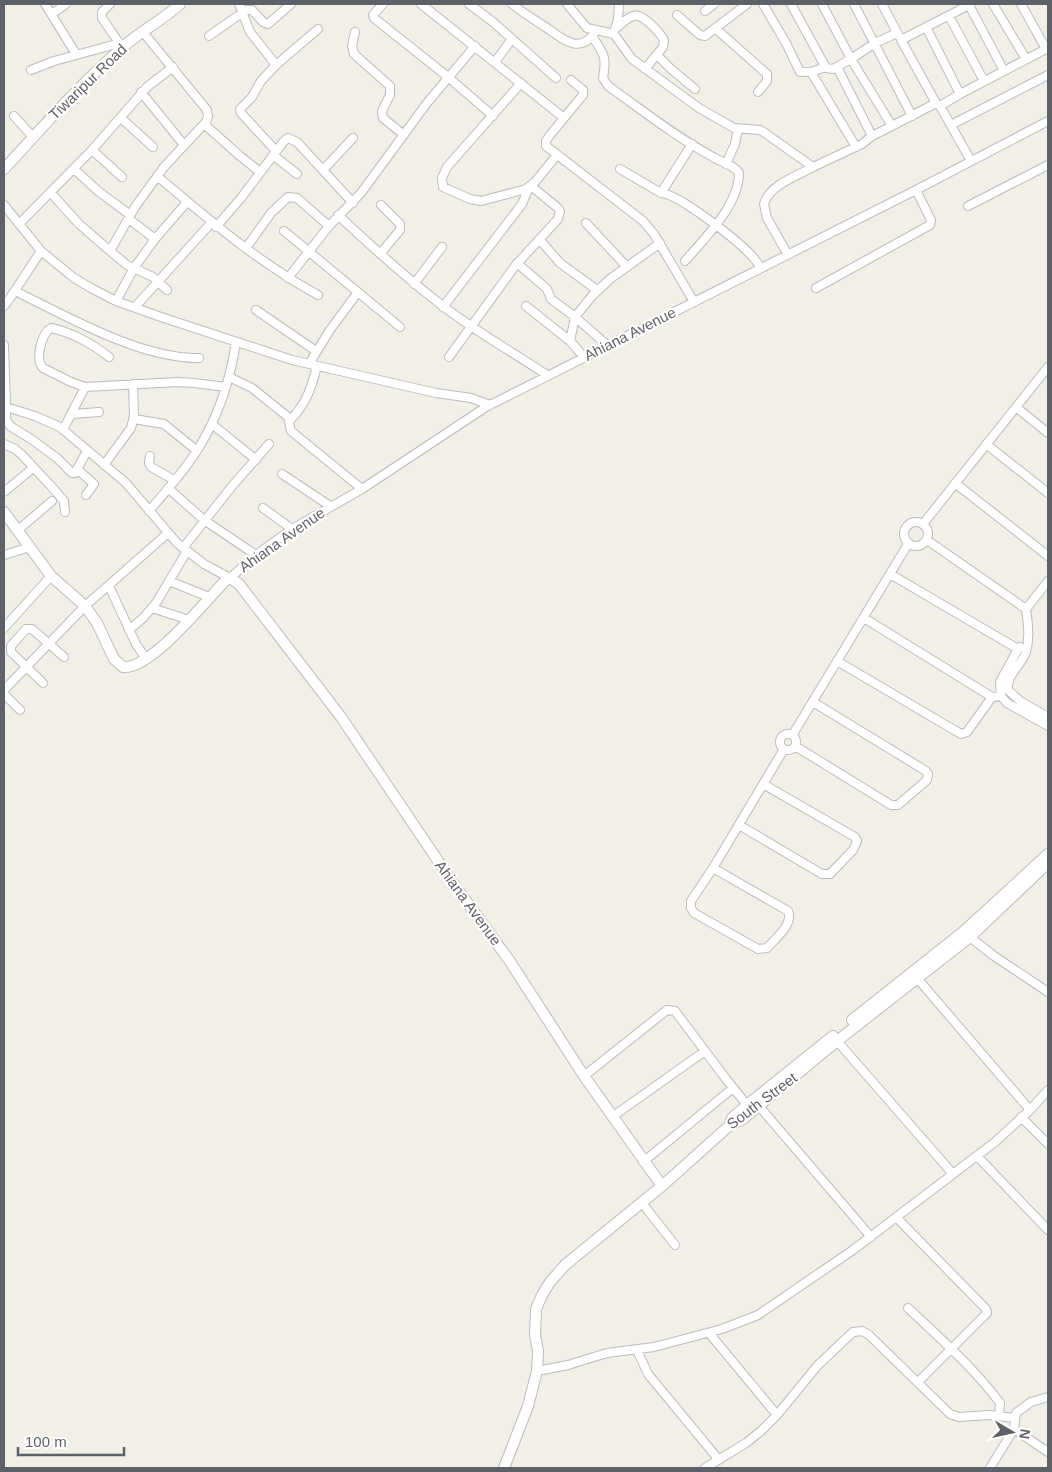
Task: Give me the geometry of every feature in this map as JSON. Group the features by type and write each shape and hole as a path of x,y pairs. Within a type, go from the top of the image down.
{"street":[{"path":"45,4 76,54"},
{"path":"52,14 66,4"},
{"path":"30,70 54,60 121,45 102,18 102,12 110,4"},
{"name":"Tiwaripur Road","path":"4,169 121,45 155,25 180,4"},
{"path":"209,36 240,8 252,10 263,22 268,24 291,4"},
{"path":"383,4 373,14 374,18 493,116"},
{"path":"421,4 564,118"},
{"path":"469,4 556,78"},
{"path":"512,4 568,42 580,43 594,34 615,31 635,15 642,17 664,40 663,47 645,69"},
{"path":"567,4 594,34 604,56 605,68 603,78 608,86 692,144 738,170 739,177 729,205 715,226 685,261"},
{"path":"619,4 615,31 632,59 700,108 729,126 765,132 813,167"},
{"path":"705,11 714,4"},
{"path":"677,15 703,36 747,4"},
{"path":"762,4 786,43 801,73 826,67"},
{"path":"791,4 826,67 830,70 851,60 875,43 926,27 958,12 970,4 1004,71"},
{"path":"822,4 851,60 892,126"},
{"path":"854,4 912,116"},
{"path":"882,4 972,162"},
{"path":"954,4 958,12"},
{"path":"993,4 1026,59"},
{"path":"788,255 767,218 764,204 769,194 813,167 856,147 872,136 960,94 1047,49 1021,4"},
{"path":"240,8 250,32 276,65"},
{"path":"949,16 984,82"},
{"path":"926,27 960,94"},
{"path":"715,28 767,74 767,82 758,92"},
{"path":"297,174 275,153 240,110 252,98 261,81 276,65 318,29"},
{"path":"110,251 128,219 157,176 204,124 208,117 207,110 142,31"},
{"path":"355,32 352,46 354,54 390,86 390,95 382,111 383,118 404,135"},
{"path":"495,62 512,39"},
{"path":"288,278 338,215 353,203 448,77 475,46"},
{"path":"657,55 695,89"},
{"path":"19,224 92,150 121,118 141,92 173,67"},
{"path":"837,67 872,136"},
{"path":"810,72 856,147"},
{"path":"950,126 1048,75"},
{"path":"571,80 581,87 584,92 545,143 548,148 636,214 660,243 694,302"},
{"path":"521,83 447,167 442,178 443,187 470,199 480,201 530,187"},
{"path":"141,92 184,145"},
{"path":"14,116 33,138"},
{"path":"121,118 153,146"},
{"name":"Ahiana Avenue","path":"4,512 51,576 85,606 97,623 114,660 123,668 129,668 146,659 189,620 209,597 256,555 292,529 362,489 490,405 972,162 1048,121"},
{"path":"204,124 260,172"},
{"path":"726,164 735,144 738,129"},
{"path":"135,308 246,193 286,139 292,138 353,203"},
{"path":"323,170 353,138"},
{"path":"661,193 692,144"},
{"path":"92,150 122,177"},
{"path":"443,307 522,204 530,187 557,154"},
{"path":"968,206 1048,165"},
{"path":"74,169 98,191 129,214 128,219"},
{"path":"620,169 661,193 666,193 676,198 747,251 761,268"},
{"path":"157,176 214,225 288,278 318,295"},
{"path":"449,357 517,263 558,219 560,211 530,187"},
{"path":"816,288 930,224 930,220 916,190"},
{"path":"50,193 79,224 110,251 127,265 159,282 167,290"},
{"path":"246,248 272,213 288,197 296,198 329,226"},
{"path":"116,301 134,268 155,239 187,202"},
{"path":"4,205 41,251 74,278 116,301 292,360 436,393 471,398 490,405"},
{"path":"380,254 401,227 381,205"},
{"path":"338,215 414,284 443,307 547,375"},
{"path":"128,219 155,239"},
{"path":"586,222 626,268"},
{"path":"284,231 400,328"},
{"path":"540,240 560,263 597,290"},
{"path":"570,341 575,317 597,290 660,243"},
{"path":"414,284 442,247"},
{"path":"4,306 41,251"},
{"path":"517,263 546,289 551,299 607,345"},
{"path":"15,291 114,338 160,354 199,358"},
{"path":"358,292 333,324 316,351 307,397 302,408 290,420 289,426 291,431 362,489"},
{"path":"526,306 570,341 584,357"},
{"path":"256,310 316,351"},
{"path":"58,312 51,328 46,332 42,344 40,365 71,382 85,387 194,382 226,387"},
{"path":"51,328 83,340 109,357"},
{"path":"149,511 196,450 212,424 229,377 236,342"},
{"path":"4,345 6,419 10,426 57,458 72,473 75,473 87,451"},
{"path":"923,524 1048,367"},
{"path":"229,377 260,394 290,420"},
{"path":"104,465 131,428 134,419 133,384"},
{"path":"63,430 85,387"},
{"path":"6,407 35,416 63,430 126,483 168,533 185,550 204,564 230,578"},
{"path":"1016,407 1048,433"},
{"path":"72,414 99,412"},
{"path":"134,419 164,424 196,450"},
{"path":"212,424 256,460"},
{"path":"4,444 15,449 64,501 65,512"},
{"path":"129,630 152,608 204,520 269,444"},
{"path":"986,444 1048,493"},
{"path":"150,456 149,463 151,466 174,480"},
{"path":"4,492 33,468"},
{"path":"77,469 94,484 86,495"},
{"path":"282,474 330,506"},
{"path":"955,483 1048,556"},
{"path":"168,488 204,520 256,555"},
{"path":"18,530 52,501"},
{"path":"263,508 292,529"},
{"path":"914,522 923,524 928,531 927,540 921,546 908,544 904,536 907,527 914,522"},
{"path":"20,710 4,692 85,606 168,533"},
{"path":"927,540 1026,609 1029,625 1027,649 1008,681 1008,690 1020,701 1048,717"},
{"path":"792,734 908,544"},
{"path":"4,555 30,547"},
{"path":"890,574 1018,649"},
{"path":"4,628 51,576"},
{"name":"Ahiana Avenue","path":"230,578 239,584 341,717 455,886 509,960 584,1076 643,1162 662,1186"},
{"path":"169,581 209,597"},
{"path":"1026,609 1048,581"},
{"path":"109,586 136,644 146,659"},
{"path":"152,608 189,620"},
{"path":"864,618 992,697 1001,696"},
{"path":"42,683 11,652 10,646 26,629 32,629 64,657"},
{"path":"1027,644 1018,649 1000,682 1001,696 1008,703 1048,726"},
{"path":"837,661 961,734 967,732 992,697"},
{"path":"795,746 891,805 898,805 927,780 928,774 926,771 813,702"},
{"path":"786,734 792,734 797,740 795,746 790,750 784,749 780,744 780,739 786,734"},
{"path":"713,868 788,911 790,916 789,922 767,948 758,949 692,912 690,902 713,868 784,749"},
{"path":"739,825 822,874 830,874 853,850 857,841 855,837 763,784"},
{"path":"729,1126 732,1118 747,1105 966,934 1048,854"},
{"name":"South Street","path":"504,1468 528,1406 537,1371 536,1309 550,1282 565,1265 662,1186 729,1126 743,1119 917,978 1048,863"},
{"path":"966,934 994,956 1048,992"},
{"path":"917,978 1030,1110"},
{"path":"584,1076 667,1010 675,1011 747,1105"},
{"path":"837,1042 953,1174"},
{"path":"612,1116 705,1051"},
{"path":"643,1162 733,1088"},
{"path":"537,1371 575,1363 607,1353 654,1348 709,1333 746,1320 764,1311 871,1237 977,1156 1030,1110 1048,1090"},
{"path":"758,1106 871,1237"},
{"path":"1021,1117 1048,1144"},
{"path":"977,1156 1048,1230"},
{"path":"642,1202 675,1245"},
{"path":"896,1217 986,1309 986,1315 918,1382"},
{"path":"908,1308 989,1389 1000,1403 999,1416"},
{"path":"705,1468 746,1443 777,1415 818,1365 852,1332 862,1332 869,1335 950,1414 960,1417 999,1416 1014,1418"},
{"path":"709,1333 777,1415"},
{"path":"637,1350 648,1374 719,1460"},
{"path":"990,1468 1014,1430 1014,1418 1019,1410 1031,1402 1048,1397"},
{"path":"1014,1430 1048,1452"}]}
